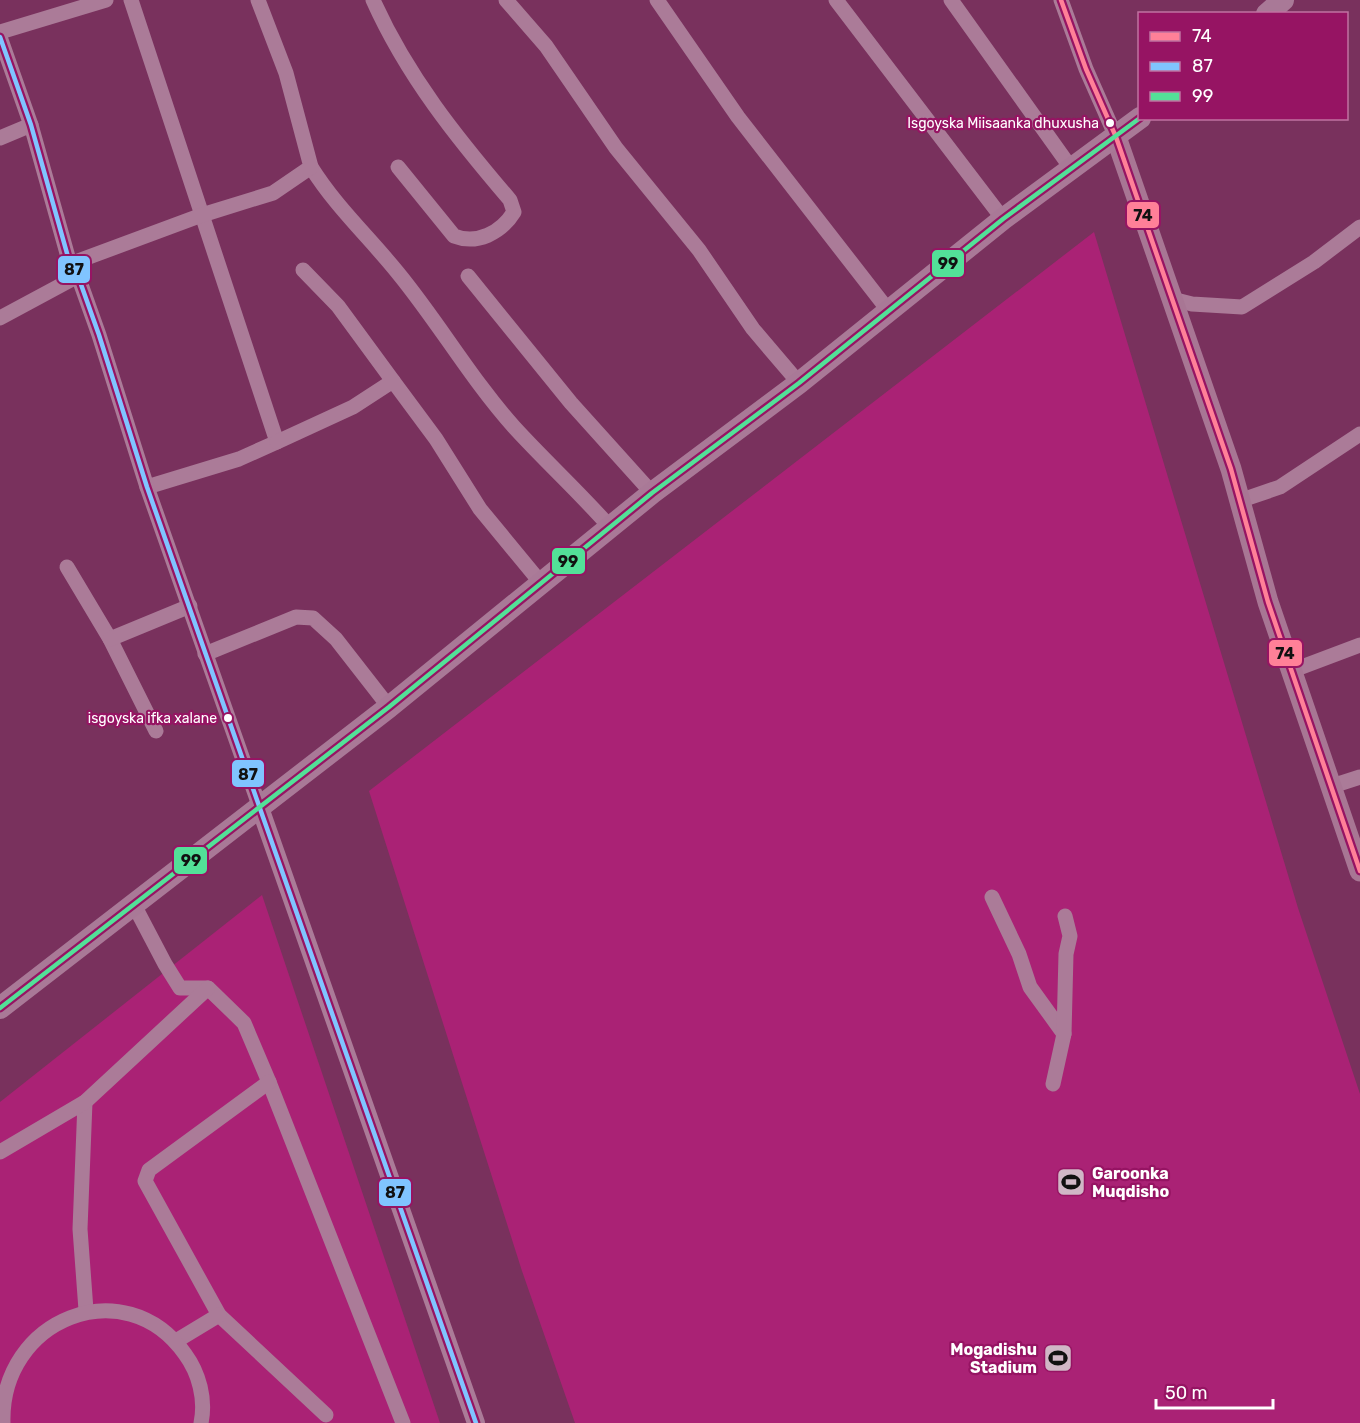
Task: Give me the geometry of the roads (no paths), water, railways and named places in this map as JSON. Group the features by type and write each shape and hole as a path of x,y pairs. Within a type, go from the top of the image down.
{"main road":[{"path":"1269,12 1283,0"},
{"path":"0,1008 259,805 389,707 609,526 799,383 1003,219 1138,120"},
{"path":"1116,137 1231,470 1291,671 1329,787 1360,871"}],"street":[{"path":"0,32 106,0"},
{"path":"131,0 277,442"},
{"path":"258,0 286,73 311,167 351,222 400,275 448,343 514,427 572,484 609,526"},
{"path":"373,0 409,72 459,140 510,200 514,212 483,238 468,242 454,236 398,167"},
{"path":"506,0 546,46 616,148 699,250 753,329 799,383"},
{"path":"657,0 738,117 888,310"},
{"path":"836,0 1003,219"},
{"path":"951,0 1071,168"},
{"path":"1061,0 1086,69 1116,137"},
{"path":"0,37 31,125 74,270 147,487 476,1423"},
{"path":"0,138 31,125"},
{"path":"0,318 74,270 202,215 273,193 311,167"},
{"path":"1172,299 1192,304 1242,307 1314,262 1360,228"},
{"path":"303,270 338,306 436,439 480,509 541,583"},
{"path":"468,276 571,403 652,493"},
{"path":"147,487 240,459 353,407 381,392 393,381"},
{"path":"1239,501 1280,487 1360,434"},
{"path":"67,567 110,639 156,731"},
{"path":"110,639 190,606"},
{"path":"205,654 296,616 313,618 336,639 389,707"},
{"path":"1291,671 1360,645"},
{"path":"1329,787 1360,777"},
{"path":"992,897 1019,954 1030,987 1064,1034"},
{"path":"133,903 180,988 208,988 244,1023 403,1423"},
{"path":"1053,1084 1064,1034 1065,966 1070,936 1065,916"},
{"path":"0,1152 85,1102 208,988"},
{"path":"269,1082 149,1170 146,1175 147,1186 219,1315 326,1415"},
{"path":"85,1102 81,1229 86,1310"},
{"path":"3,1423 1,1407 8,1373 26,1343 53,1322 86,1310 119,1310 150,1321 176,1341 192,1363 201,1388 201,1423"},
{"path":"176,1341 219,1315"}],"place":[{"name":"Isgoyska Miisaanka dhuxusha","path":"1110,123"},
{"name":"isgoyska ifka xalane","path":"228,718"},
{"name":"Garoonka Muqdisho","path":"1071,1182"},
{"name":"Mogadishu Stadium","path":"1058,1358"}]}
